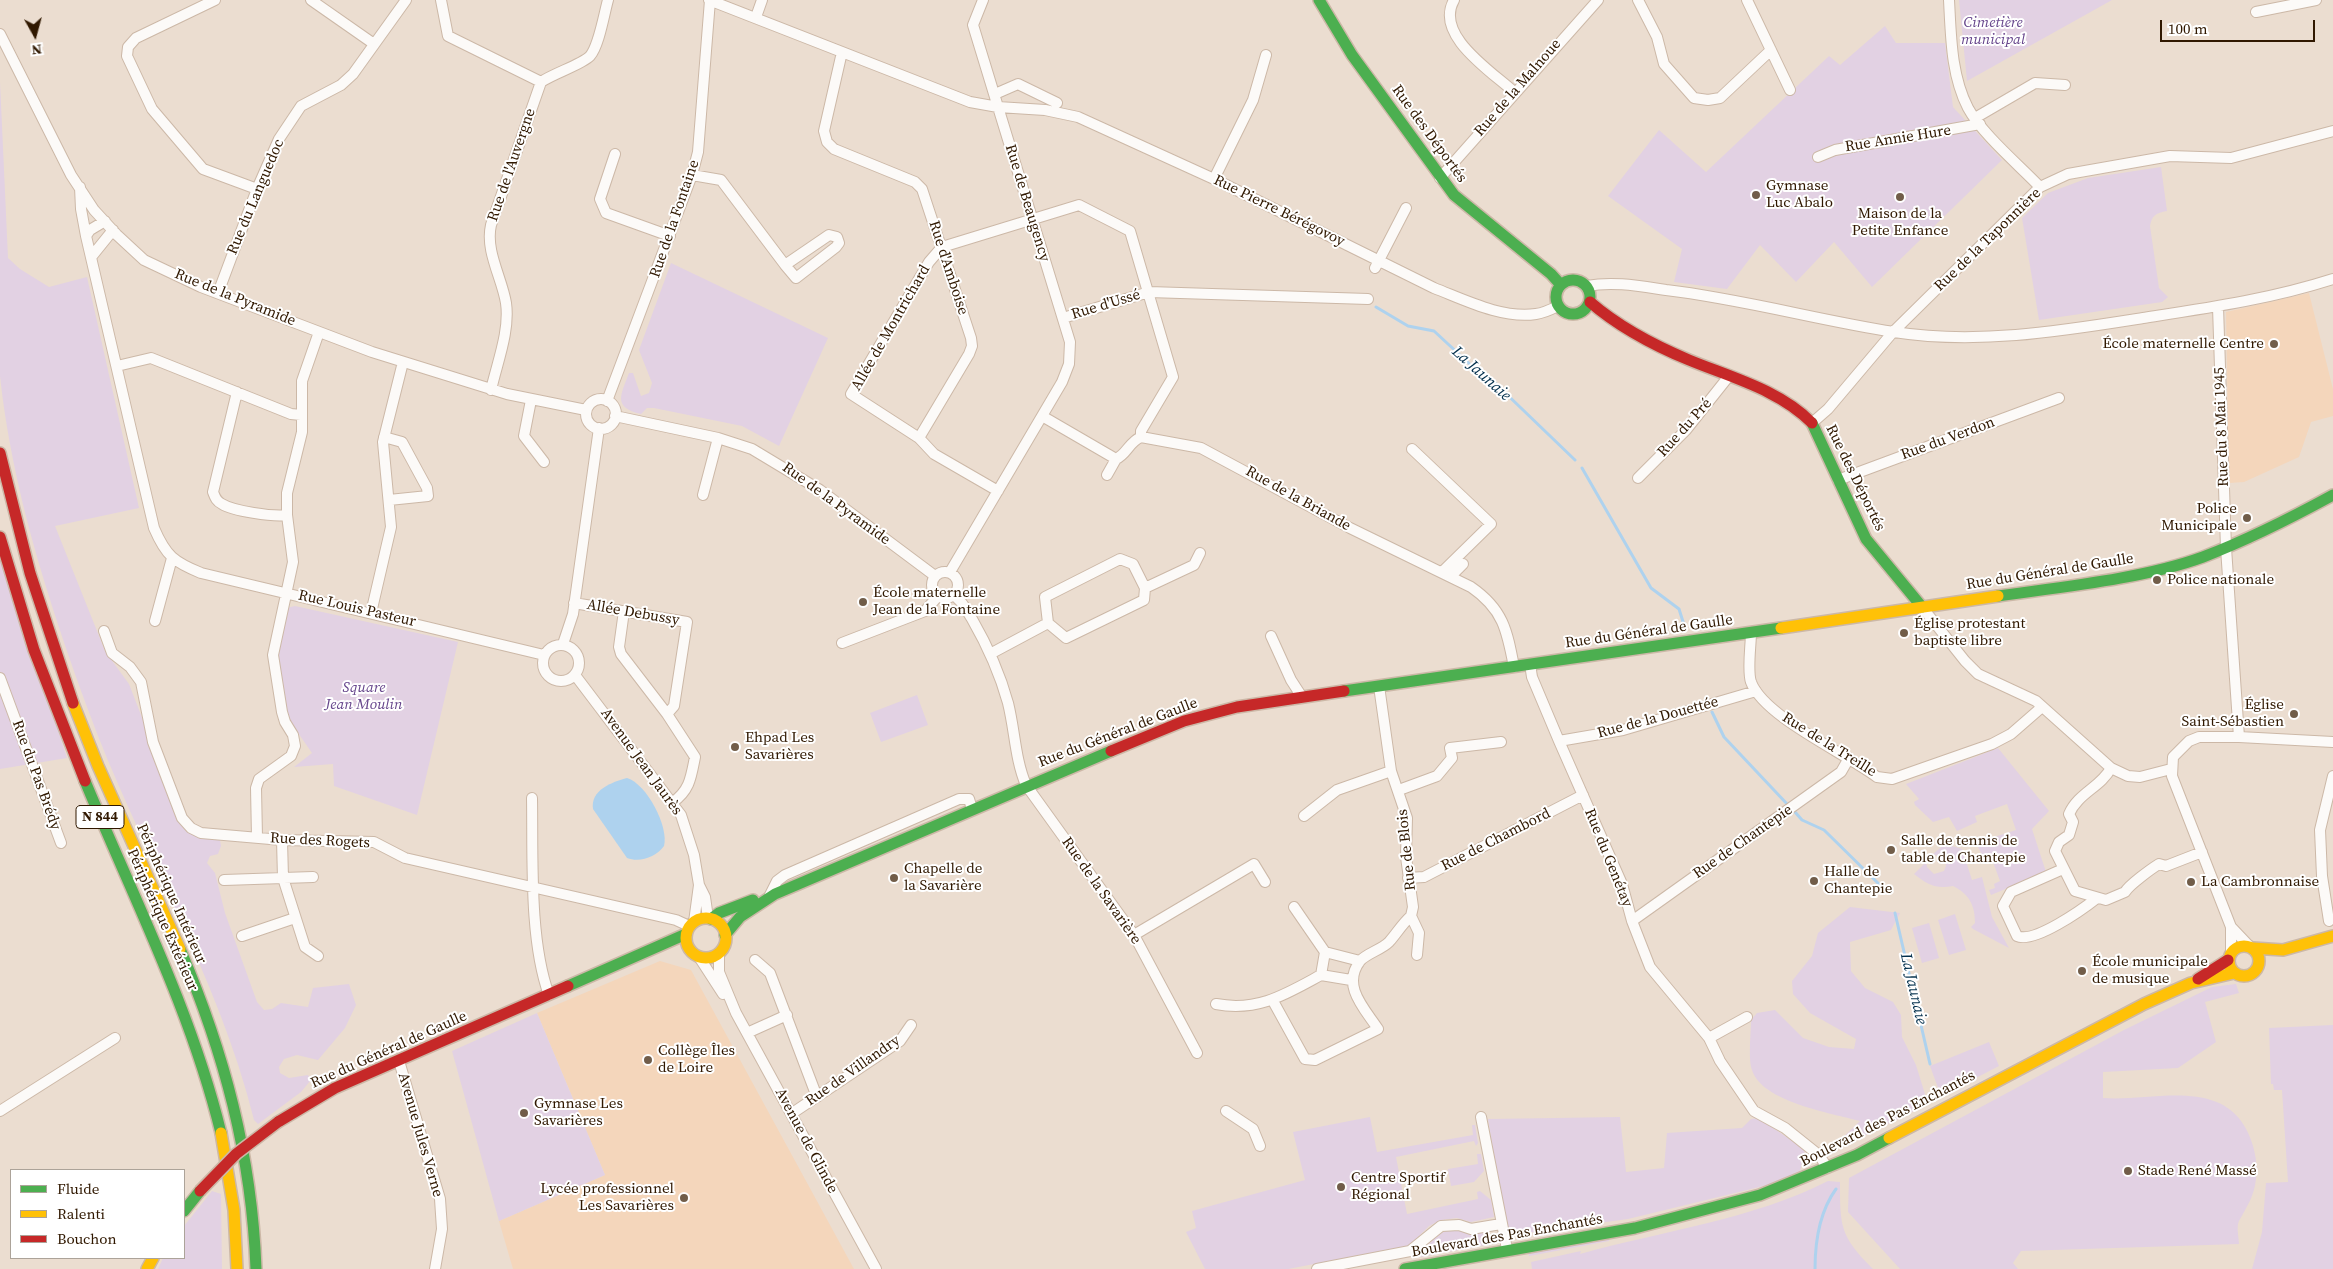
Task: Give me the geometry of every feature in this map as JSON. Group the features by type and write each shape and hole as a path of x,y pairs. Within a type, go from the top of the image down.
{"main road":[{"name":"Rue des Déportés","path":"1319,0 1352,55 1454,195 1507,236 1561,285"},
{"path":"1574,280 1587,286 1590,302 1581,312 1571,314 1558,306 1556,296 1561,285 1574,280"},
{"name":"Rue des Déportés","path":"1590,302 1608,320 1634,337 1730,376 1802,411 1812,423 1866,539 1922,607"},
{"name":"Rue des Déportés","path":"1581,312 1608,320"},
{"name":"Périphérique Intérieur","path":"0,453 19,536 55,654 98,765 216,1039 241,1129 254,1216 256,1269"},
{"name":"Rue du Général de Gaulle","path":"710,919 719,913 773,894 1026,785 1184,721 1237,707 2131,576 2226,548 2333,495"},
{"name":"Périphérique Extérieur","path":"0,537 32,642 67,737 196,1041 221,1124 235,1223 237,1269"},
{"name":"Rue du Général de Gaulle","path":"725,935 737,920 773,894"},
{"path":"710,919 721,925 725,935 724,946 719,953 710,958 694,953 686,944 690,927 710,919"},
{"name":"Rue du Général de Gaulle","path":"185,1210 200,1191 236,1154 278,1122 320,1096 634,958 690,927"},
{"name":"Boulevard des Pas Enchantés","path":"2191,983 2234,973 2246,976 2252,974 2258,967 2283,950 2333,936"},
{"name":"Boulevard des Pas Enchantés","path":"1405,1269 1507,1249 1582,1238 1699,1213 1760,1195 1827,1168 2100,1026 2191,983 2230,956 2242,945 2252,948 2283,950"},
{"path":"2252,948 2259,958 2258,967"},
{"name":"Rue du Général de Gaulle","path":"634,958 666,949 694,953"},
{"path":"2230,956 2234,973"},
{"path":"254,1216 263,1232 265,1269"},
{"path":"227,1269 228,1240 235,1223"}],"street":[{"path":"215,0 136,38 128,47 127,56 152,109 203,169 257,189"},
{"path":"312,0 374,44"},
{"name":"Rue du Languedoc","path":"218,293 274,147 301,106 341,85 353,74 406,0"},
{"path":"441,0 448,36 542,82 552,74 589,56 595,48 608,0"},
{"path":"710,0 970,102 998,107"},
{"name":"Rue de la Fontaine","path":"608,401 670,236 692,175 698,152 710,0"},
{"path":"756,17 762,0"},
{"name":"Rue de Beaugency","path":"950,572 1062,382 1069,364 1070,342 973,25 983,0"},
{"path":"1454,0 1451,5 1450,25 1456,40 1514,92"},
{"name":"Rue de la Malnoue","path":"1440,178 1514,92 1598,0"},
{"path":"1638,0 1657,37 1664,64 1694,98 1708,100 1720,98 1771,50"},
{"path":"1747,0 1790,90"},
{"path":"1949,0 1952,50 1958,78 1968,108 1977,121 2040,188"},
{"path":"2256,12 2316,0"},
{"name":"Rue de la Pyramide","path":"0,34 80,187 105,221 144,260 218,293 403,362 491,390 531,400 586,410"},
{"name":"Rue d'Amboise","path":"842,52 824,131 826,142 834,149 915,182 922,188 942,246 972,346 919,438"},
{"path":"1214,179 1253,100 1266,55"},
{"name":"Rue de l'Auvergne","path":"491,390 507,319 506,303 488,237 542,82"},
{"path":"1977,121 2035,83 2064,85"},
{"path":"995,94 1018,84 1057,103"},
{"name":"Rue Pierre Bérégovoy","path":"998,107 1045,110 1078,117 1214,179 1377,264 1434,288 1498,311 1515,315 1538,314 1558,306"},
{"name":"Rue Annie Hure","path":"1818,157 1835,150 1977,121"},
{"name":"Rue de la Taponnière","path":"1812,423 1828,409 1894,332 2040,188 2068,174 2170,156 2231,158 2333,131"},
{"path":"616,154 600,199 606,213 670,236"},
{"path":"692,175 721,180 785,265 796,278 836,247 839,243 837,237 829,235 785,265"},
{"name":"Rue Louis Pasteur","path":"80,187 81,209 86,236 154,528 163,550 180,565 201,573 544,655"},
{"path":"942,246 1079,205 1130,231 1173,378 1141,431 1141,437 1132,441 1107,474"},
{"path":"1377,264 1406,208"},
{"path":"86,236 90,230 105,221"},
{"path":"92,256 113,230"},
{"name":"Allée de Montrichard","path":"919,438 851,394 929,262 942,246"},
{"path":"1587,286 1607,283 1715,296 1894,332 1960,337 2056,332 2218,307 2280,295 2333,279"},
{"name":"Rue d'Ussé","path":"1063,318 1149,292 1368,298"},
{"name":"Rue du 8 Mai 1945","path":"2218,307 2226,548 2239,737"},
{"path":"257,837 256,788 259,779 291,756 295,746 294,734 285,722 282,712 274,655 293,562 287,515 287,493 302,432 302,381 319,332"},
{"path":"117,366 151,358 291,414 302,415"},
{"path":"371,613 391,526 384,437 403,362"},
{"name":"Rue du Pré","path":"1638,478 1686,430 1730,376"},
{"path":"237,392 213,492 216,500 223,505 273,517 287,515"},
{"name":"Rue du Verdon","path":"1838,480 2059,398"},
{"path":"531,400 524,436 544,462"},
{"path":"594,401 608,401 614,409 615,416 611,424 600,428 589,423 586,410 594,401"},
{"name":"Rue de la Pyramide","path":"615,416 718,438 752,449 798,474 935,576"},
{"path":"1042,416 1116,460"},
{"path":"564,644 574,603 600,428"},
{"path":"384,437 402,442 427,488 428,496 388,500"},
{"name":"Rue de la Briande","path":"1141,437 1201,448 1350,528 1446,574 1486,598 1498,612 1507,630 1514,666"},
{"path":"703,495 718,438"},
{"path":"919,438 934,454 998,491"},
{"path":"1412,449 1491,524 1446,574"},
{"path":"1145,588 1194,565 1200,553"},
{"path":"155,621 172,558"},
{"path":"1120,558 1133,564 1145,588 1144,600 1066,638 1048,624 1045,597 1120,558"},
{"path":"1446,574 1463,564"},
{"path":"942,572 950,572 955,576 958,584 953,595 946,598 938,596 932,587 935,576 942,572"},
{"path":"953,595 960,598 990,654 1008,704 1020,770 1026,785"},
{"path":"842,643 925,611 938,596"},
{"name":"Allée Debussy","path":"574,603 687,622 674,706 667,714"},
{"path":"1922,607 1965,661 1978,674 2036,702 2111,768 2128,776 2140,777 2171,769"},
{"path":"624,611 619,647 621,654 667,714 695,757 690,784 684,794 673,802"},
{"path":"990,654 1048,624"},
{"name":"Rue des Rogets","path":"104,631 112,654 130,667 142,682 153,742 182,818 191,828 201,833 282,840 374,842 405,858 676,920 690,927"},
{"name":"Rue de la Treille","path":"1750,632 1750,681 1756,691 1776,712 1877,776 1892,779 1992,744 2011,734 2042,707"},
{"path":"1272,636 1291,680 1302,697"},
{"path":"564,644 573,648 579,657 579,667 575,675 563,681 550,677 543,667 544,655 552,647 564,644"},
{"name":"Rue du Genétay","path":"1530,664 1532,677 1558,741 1622,884 1632,921 1650,967 1710,1038 1720,1061 1754,1112 1785,1128 1820,1156 1827,1168"},
{"name":"Avenue Jean Jaurès","path":"575,675 673,802 688,829 699,885 705,897 710,919"},
{"name":"Rue du Pas Brédy","path":"0,678 62,843"},
{"name":"Rue de Blois","path":"1379,686 1391,771 1407,818 1406,857 1413,907 1411,916 1419,933 1417,954"},
{"name":"Rue de la Douettée","path":"1558,741 1623,730 1756,691"},
{"path":"2230,956 2231,928 2172,776 2171,769 2174,757 2189,742 2199,737 2333,742"},
{"path":"1399,790 1437,776 1452,758 1450,748 1501,742"},
{"name":"Rue de Chantepie","path":"1632,921 1841,772 1849,758"},
{"path":"2111,768 2105,779 2089,788 2082,799 2074,804 2069,814 2073,822 2069,835 2059,842 2055,851 2075,891 2106,900 2125,892 2128,886 2143,878 2145,872 2160,864 2166,866 2202,852"},
{"path":"1304,816 1337,790 1391,771"},
{"path":"2329,921 2322,876 2320,830 2333,776"},
{"name":"Rue de la Savarière","path":"1026,785 1134,935 1197,1053"},
{"name":"Rue de Chambord","path":"1408,878 1424,877 1583,795"},
{"path":"532,798 533,886 542,977 549,995"},
{"path":"282,840 282,878 305,947 318,956"},
{"path":"1134,935 1254,864 1265,882"},
{"path":"2063,869 2011,892 2003,906 2017,936 2027,938 2075,916 2097,898"},
{"path":"224,880 313,877"},
{"name":"Avenue Jean Jaurès","path":"690,927 699,885"},
{"path":"1294,907 1325,952 1360,961"},
{"path":"1272,1001 1306,1059 1315,1060 1378,1030 1353,990 1351,980 1360,961 1388,943 1411,916"},
{"path":"242,936 295,918"},
{"path":"2231,928 2252,948"},
{"path":"1321,975 1325,952"},
{"name":"Avenue de Glinde","path":"694,953 736,1013"},
{"name":"Avenue de Glinde","path":"719,953 719,972 736,1013 876,1269"},
{"path":"755,960 770,973 817,1097"},
{"path":"1216,1004 1230,1007 1272,1001 1321,975 1351,980"},
{"path":"747,1034 787,1015"},
{"path":"1710,1038 1747,1017"},
{"name":"Rue de Villandry","path":"791,1114 900,1042 910,1025"},
{"path":"0,1111 115,1038"},
{"name":"Avenue Jules Verne","path":"399,1061 440,1199 442,1229 435,1269"},
{"path":"1226,1111 1253,1129 1260,1146"},
{"path":"1482,1117 1507,1249"},
{"name":"Boulevard des Pas Enchantés","path":"1317,1269 1410,1251 1441,1226 1459,1225 1471,1229 1501,1224"}],"shaded area":[{"path":"2309,293 2333,389 2333,416 2311,422 2299,457 2244,482 2229,483 2226,312"},
{"path":"660,961 691,970 854,1269 513,1269 499,1221 605,1175 537,1013"}],"green space":[{"name":"Cimetière municipal","path":"1959,0 2112,0 1967,81"},
{"path":"1885,26 1896,43 1945,43 1953,107 2002,160 1872,287 1834,242 1796,282 1760,245 1727,289 1674,282 1682,249 1608,196 1659,130 1706,172 1829,56 1840,65"},
{"path":"0,82 8,258 20,269 49,287 87,277 139,508 55,526 105,651 129,684 184,826 204,838 220,840 221,846 218,854 210,856 207,863 215,873 225,913 257,1002 264,1010 272,1009 281,1003 308,1007 313,988 349,984 356,1005 345,1028 318,1060 297,1055 284,1059 279,1067 280,1073 289,1078 308,1075 311,1080 301,1092 258,1124 254,1120 239,1066 199,962 107,759 59,626 33,544 13,460 0,376"},
{"path":"2161,167 2167,211 2155,215 2150,226 2159,288 2168,297 2162,302 2039,320 2022,218 2048,193 2088,178"},
{"path":"671,263 828,338 779,446 742,426 654,408 647,408 641,414 626,408 622,404 622,394 629,373 633,373 641,396 649,393 652,383 639,350"},
{"path":"0,549 67,758 0,769"},
{"name":"Square Jean Moulin","path":"295,606 458,642 417,815 334,786 333,764 294,767 312,753 287,717 278,658 287,608"},
{"path":"917,695 928,725 881,742 870,713"},
{"path":"1998,748 2049,811 2032,829 2046,872 1991,895 1989,890 1995,888 1994,884 2000,881 1990,854 1982,855 1976,843 2016,830 2007,804 1975,816 1977,822 1957,831 1949,817 1933,822 1915,805 1914,802 1919,799 1906,784"},
{"path":"1945,844 1962,849 1972,880 1982,877 1992,917 2009,948 1971,927 1975,923 1974,911 1967,896 1959,889 1953,886 1942,887 1932,885 1914,874 1926,862 1927,867 1934,874 1944,871 1946,866 1945,859 1933,854"},
{"path":"1850,907 1900,913 1891,930 1850,942 1851,971 1865,988 1893,1002 1901,1015 1902,1037 1916,1065 1928,1104 1848,1144 1833,1147 1860,1121 1816,1110 1783,1098 1758,1081 1751,1065 1751,1020 1757,1013 1775,1010 1803,1038 1829,1047 1854,1049 1856,1039 1810,1013 1793,994 1792,981 1812,956 1818,933"},
{"path":"1955,914 1966,950 1949,955 1938,920"},
{"path":"1929,923 1939,958 1922,963 1912,928"},
{"path":"2236,984 2239,993 2205,1002 2216,1042 2178,1068 2103,1072 2103,1098 2200,1097 2217,1102 2233,1112 2248,1133 2255,1152 2256,1166 2254,1191 2238,1223 2239,1244 2021,1251 2013,1263 2018,1269 1900,1269 1848,1212 1849,1178 2124,1030 2212,987"},
{"name":"Gymnase Les Savarières","path":"537,1013 605,1175 499,1221 452,1051"},
{"path":"2333,1025 2333,1269 2252,1269 2262,1232 2266,1183 2288,1182 2282,1090 2274,1090 2273,1084 2271,1084 2269,1028"},
{"path":"1989,1042 1999,1066 1941,1096 1930,1066"},
{"name":"Centre Sportif Régional","path":"1370,1117 1377,1152 1473,1135 1472,1125 1475,1125 1478,1143 1476,1146 1474,1141 1396,1157 1407,1214 1478,1199 1477,1192 1480,1191 1491,1200 1494,1217 1471,1222 1457,1218 1441,1220 1429,1226 1413,1242 1413,1245 1288,1269 1205,1269 1186,1232 1196,1228 1192,1211 1305,1180 1293,1132"},
{"path":"1620,1117 1626,1172 1664,1168 1667,1133 1742,1128 1751,1119 1759,1118 1805,1150 1800,1171 1776,1183 1628,1219 1520,1234 1505,1225 1488,1119"},
{"path":"1477,1154 1481,1154 1484,1171 1474,1182 1451,1186 1448,1169 1478,1164"},
{"path":"1828,1181 1840,1182 1844,1230 1854,1248 1873,1269 1532,1269 1531,1262 1581,1251 1580,1254 1706,1224 1768,1206"},
{"path":"212,1191 221,1194 222,1269 158,1269 163,1259 185,1259 185,1225"},
{"path":"1453,1229 1466,1232 1483,1231 1485,1245 1421,1257 1420,1252 1435,1238 1447,1230"},
{"path":"1608,1236 1609,1241 1529,1256 1528,1251"}],"water":[{"path":"627,778 642,788 649,797 660,818 665,838 664,846 661,850 652,856 637,860 627,858 593,809 593,802 598,792 615,782"}],"waterway":[{"name":"La Jaunaie","path":"1376,307 1408,326 1434,331 1489,382 1495,383 1575,460"},
{"name":"La Jaunaie","path":"1582,468 1651,588 1679,609 1685,628"},
{"name":"La Jaunaie","path":"1712,712 1724,737 1788,805"},
{"name":"La Jaunaie","path":"1795,812 1802,820 1824,830 1884,889"},
{"name":"La Jaunaie","path":"1895,913 1930,1064"},
{"name":"La Jaunaie","path":"1815,1269 1816,1248 1822,1217 1836,1189"}],"traffic: fast":[{"path":"1319,0 1352,55 1454,195 1551,274 1561,285"},
{"path":"1573,280 1580,281 1585,285 1589,290 1590,297 1589,304 1585,309 1580,313 1573,314 1566,313 1561,309 1557,304 1556,297 1557,290 1561,285 1566,281 1573,280"},
{"path":"1812,423 1866,539 1922,607"},
{"path":"1998,596 2128,577 2180,565 2252,536 2333,495"},
{"path":"1344,691 1781,628"},
{"path":"725,935 740,917 775,894 1111,751"},
{"path":"85,781 160,954 194,1042 209,1087 221,1133"},
{"path":"711,919 719,913 753,900"},
{"path":"568,986 686,934"},
{"path":"180,949 210,1027 233,1105 249,1186 256,1269"},
{"path":"1405,1269 1635,1228 1760,1195 1857,1155 1889,1138"},
{"path":"185,1210 200,1191"}],"traffic: slow":[{"path":"1781,628 1998,596"},
{"path":"73,703 98,766 180,949"},
{"path":"702,918 710,918 717,921 723,927 726,938 723,949 717,955 710,958 702,958 695,955 689,949 686,942 686,934 689,927 695,921 702,918"},
{"path":"2253,948 2283,950 2333,936"},
{"path":"2244,946 2255,950 2259,961 2255,972 2244,976 2233,972 2229,961 2233,950 2244,946"},
{"path":"1889,1138 2144,1004 2191,983 2234,973"},
{"path":"221,1133 234,1210 237,1269"},
{"path":"147,1269 152,1259"}],"traffic: jam":[{"path":"1590,302 1613,320 1637,335 1676,354 1770,393 1812,423"},
{"path":"0,453 30,573 73,703"},
{"path":"0,537 34,650 85,781"},
{"path":"1111,751 1184,721 1237,707 1344,691"},
{"path":"2198,979 2228,960"},
{"path":"278,1122 335,1088 568,986"},
{"path":"200,1191 236,1154 278,1122"}],"place":[{"name":"Gymnase Luc Abalo","path":"1756,195"},
{"name":"Maison de la Petite Enfance","path":"1900,197"},
{"name":"École maternelle Centre","path":"2274,344"},
{"name":"Police Municipale","path":"2247,518"},
{"name":"Police nationale","path":"2157,580"},
{"name":"École maternelle Jean de la Fontaine","path":"863,602"},
{"name":"Église protestant baptiste libre","path":"1904,633"},
{"name":"Église Saint-Sébastien","path":"2294,714"},
{"name":"Ehpad Les Savarières","path":"735,747"},
{"name":"Salle de tennis de table de Chantepie","path":"1891,850"},
{"name":"Chapelle de la Savarière","path":"894,878"},
{"name":"Halle de Chantepie","path":"1814,881"},
{"name":"La Cambronnaise","path":"2191,882"},
{"name":"École municipale de musique","path":"2082,971"},
{"name":"Collège Îles de Loire","path":"648,1060"},
{"name":"Gymnase Les Savarières","path":"524,1113"},
{"name":"Stade René Massé","path":"2128,1171"},
{"name":"Centre Sportif Régional","path":"1341,1187"},
{"name":"Lycée professionnel Les Savarières","path":"684,1198"}]}
